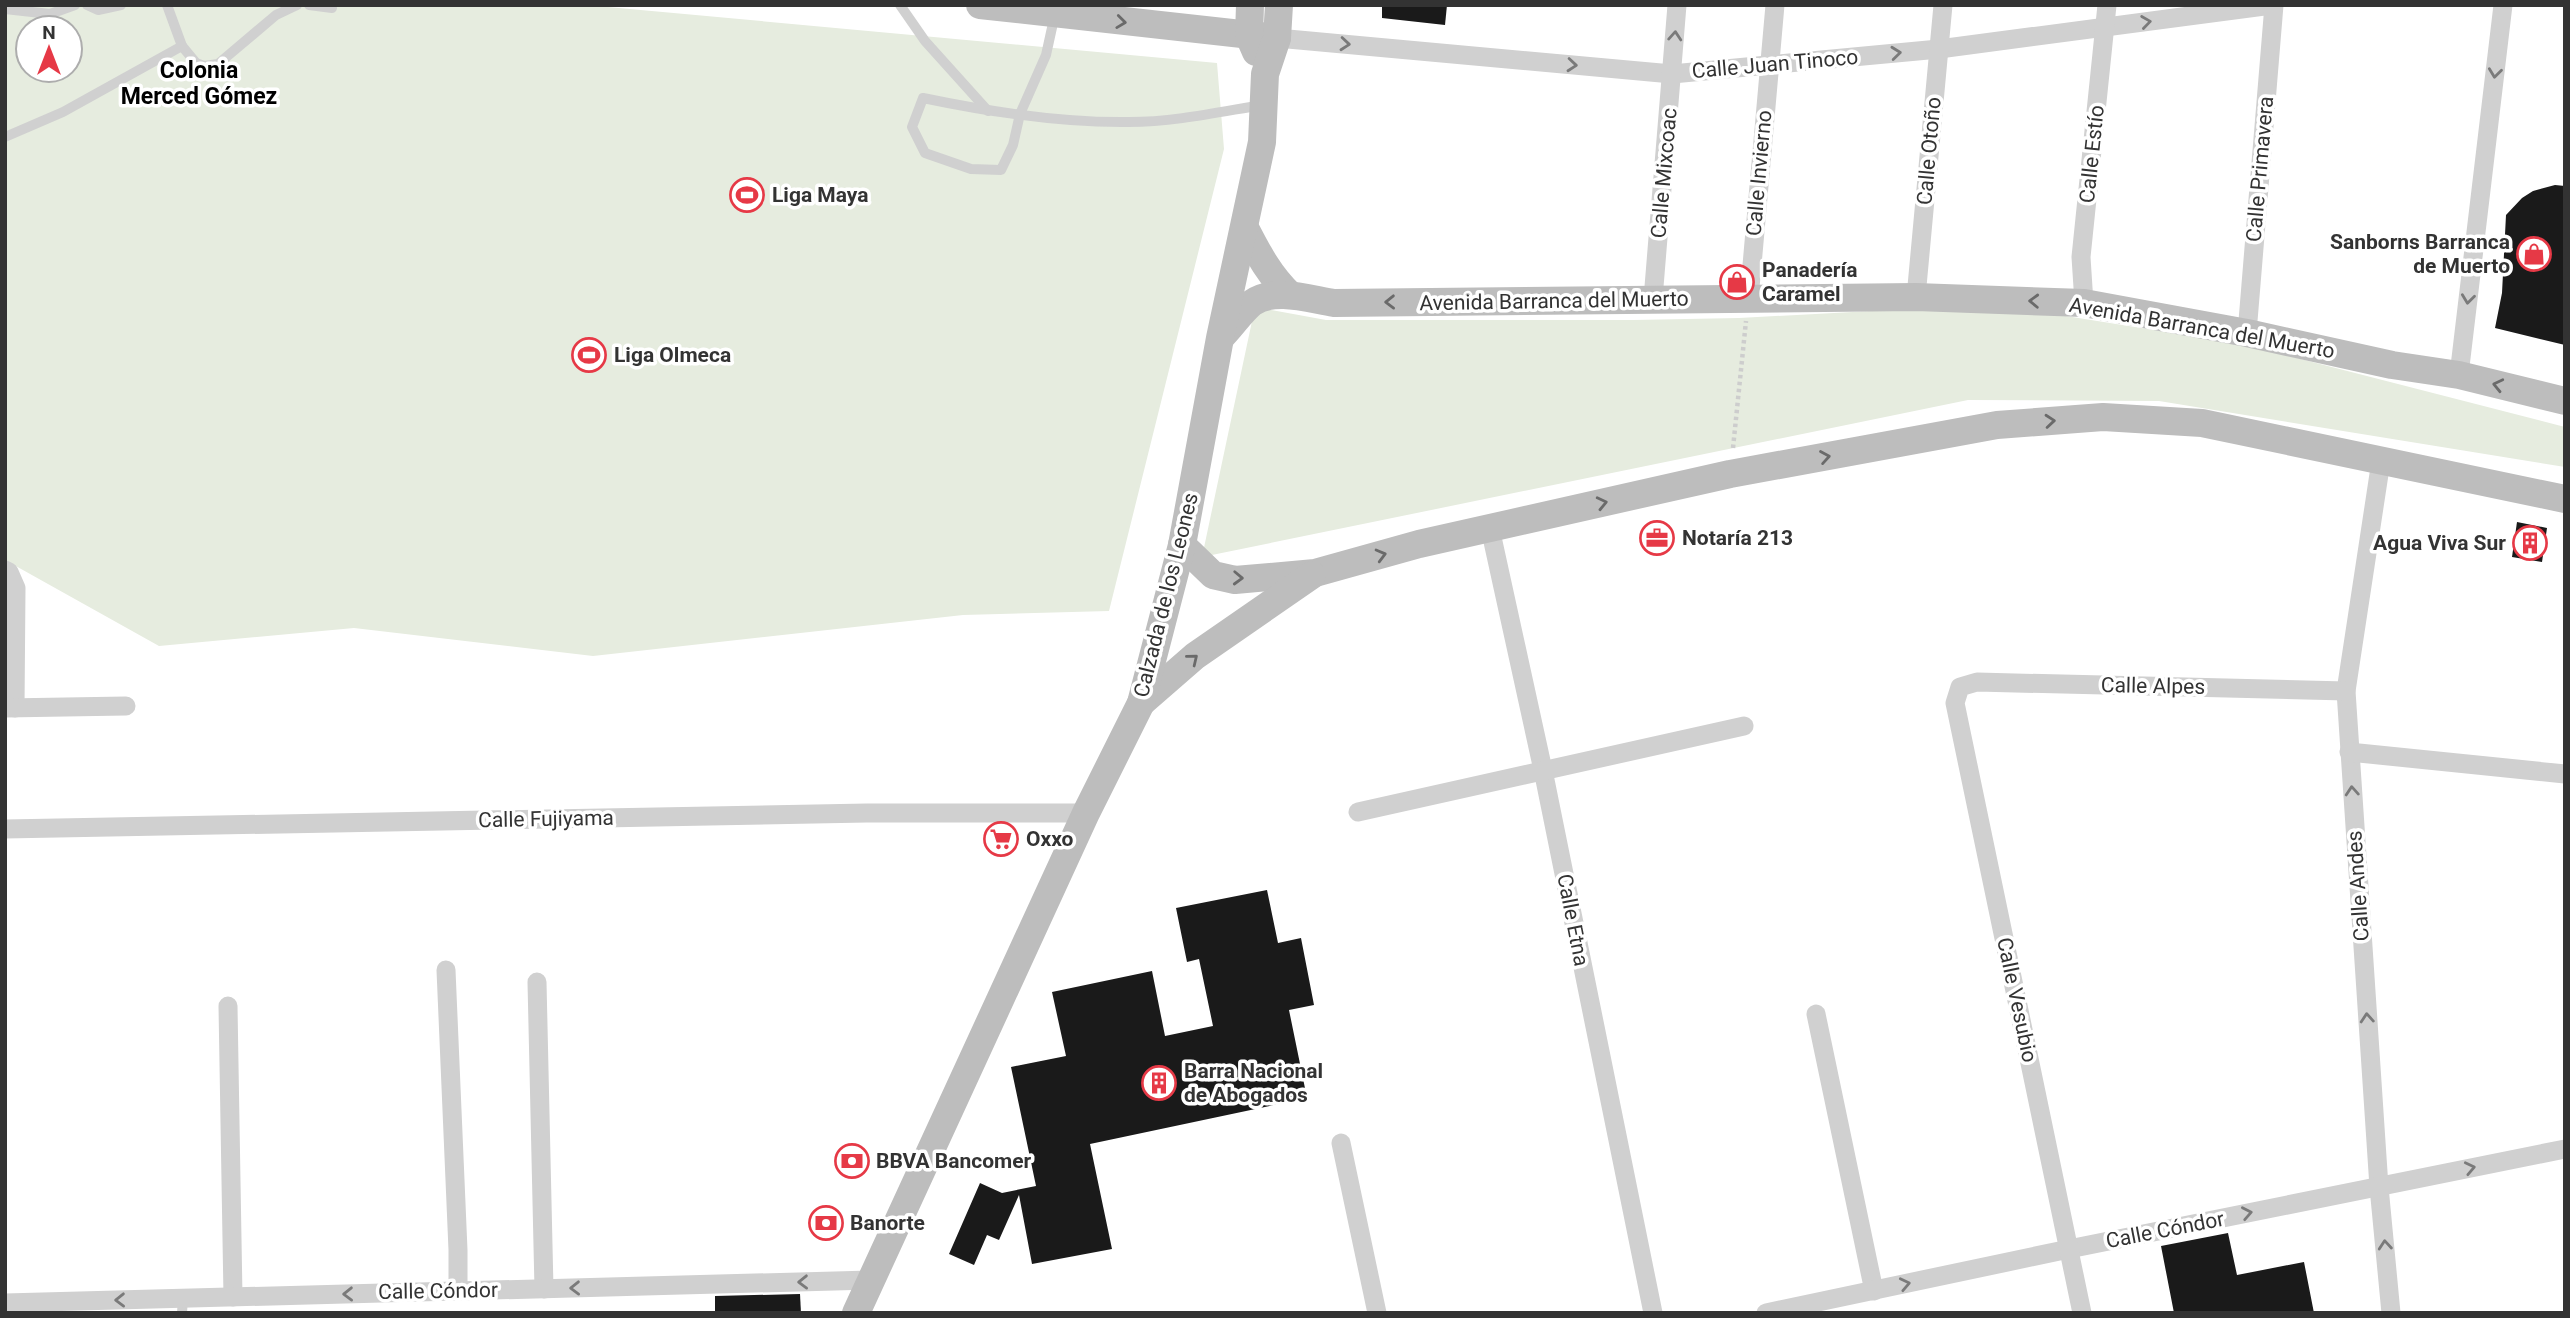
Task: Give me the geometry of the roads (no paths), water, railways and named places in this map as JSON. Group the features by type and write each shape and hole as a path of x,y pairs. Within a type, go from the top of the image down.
{"main road":[{"path":"980,5 1277,38"},
{"path":"1251,5 1249,36 1265,74"},
{"path":"1265,74 1277,38 1279,5"},
{"name":"Calzada de los Leones","path":"856,1313 1086,813 1141,704 1182,545 1220,338 1245,229 1262,142 1265,74"},
{"path":"1245,229 1264,265 1275,281 1290,295"},
{"name":"Avenida Barranca del Muerto","path":"1220,338 1254,302 1271,296 1290,295 1334,303 1916,297 2084,303 2247,332 2392,365 2459,375 2565,401"},
{"path":"1182,545 1213,575 1235,580 1315,573 1419,544 1730,474 1997,425 2103,417 2202,423 2565,499"},
{"path":"1141,704 1195,656 1315,573"}],"street":[{"name":"Calle Mixcoac","path":"1653,299 1677,5"},
{"name":"Calle Invierno","path":"1749,299 1774,5"},
{"name":"Calle Otoño","path":"1916,297 1942,5"},
{"name":"Calle Estío","path":"2084,303 2081,257 2107,5"},
{"name":"Calle Juan Tinoco","path":"1277,38 1672,74 1938,49 2273,5"},
{"name":"Calle Primavera","path":"2247,332 2273,5"},
{"path":"2459,375 2503,5"},
{"name":"Calle Andes","path":"2381,461 2346,691 2379,1187 2391,1313"},
{"name":"Calle Etna","path":"1490,528 1543,770 1653,1313"},
{"path":"5,570 9,572 16,588 10,708 126,706"},
{"name":"Calle Alpes","path":"1960,687 1977,682 2346,691"},
{"name":"Calle Vesubio","path":"1960,687 1955,704 2082,1313"},
{"path":"1358,812 1744,726"},
{"path":"2349,752 2565,774"},
{"name":"Calle Fujiyama","path":"5,829 867,813 1086,813"},
{"path":"446,970 458,1291"},
{"path":"537,982 544,1289"},
{"path":"228,1006 233,1297"},
{"path":"1816,1014 1874,1291"},
{"path":"1341,1143 1377,1313"},
{"name":"Calle Cóndor","path":"1766,1313 2565,1149"},
{"name":"Calle Cóndor","path":"5,1303 183,1305 233,1297 871,1280"}],"lane":[{"path":"5,9 50,14 75,5"},
{"path":"88,5 91,9 98,10 121,5"},
{"path":"167,5 182,46 196,63 204,66 218,64 276,15 297,5"},
{"path":"309,5 332,8"},
{"path":"900,5 925,41 988,111"},
{"path":"1055,14 1046,55 1020,114 1013,145 1001,170 971,169 925,153 912,127 923,98 988,111 1020,114 1130,122 1203,115 1264,105"},
{"path":"5,137 62,112 182,46"}],"place":[{"name":"Liga Maya","path":"747,195"},
{"name":"Sanborns Barranca de Muerto","path":"2534,254"},
{"name":"Panadería Caramel","path":"1737,282"},
{"name":"Liga Olmeca","path":"589,355"},
{"name":"Notaría 213","path":"1657,538"},
{"name":"Agua Viva Sur","path":"2530,543"},
{"name":"Oxxo","path":"1001,839"},
{"name":"Barra Nacional de Abogados","path":"1159,1083"},
{"name":"BBVA Bancomer","path":"852,1161"},
{"name":"Banorte","path":"826,1223"}],"district":[{"name":"Colonia Merced Gómez","path":"199,83"}]}
